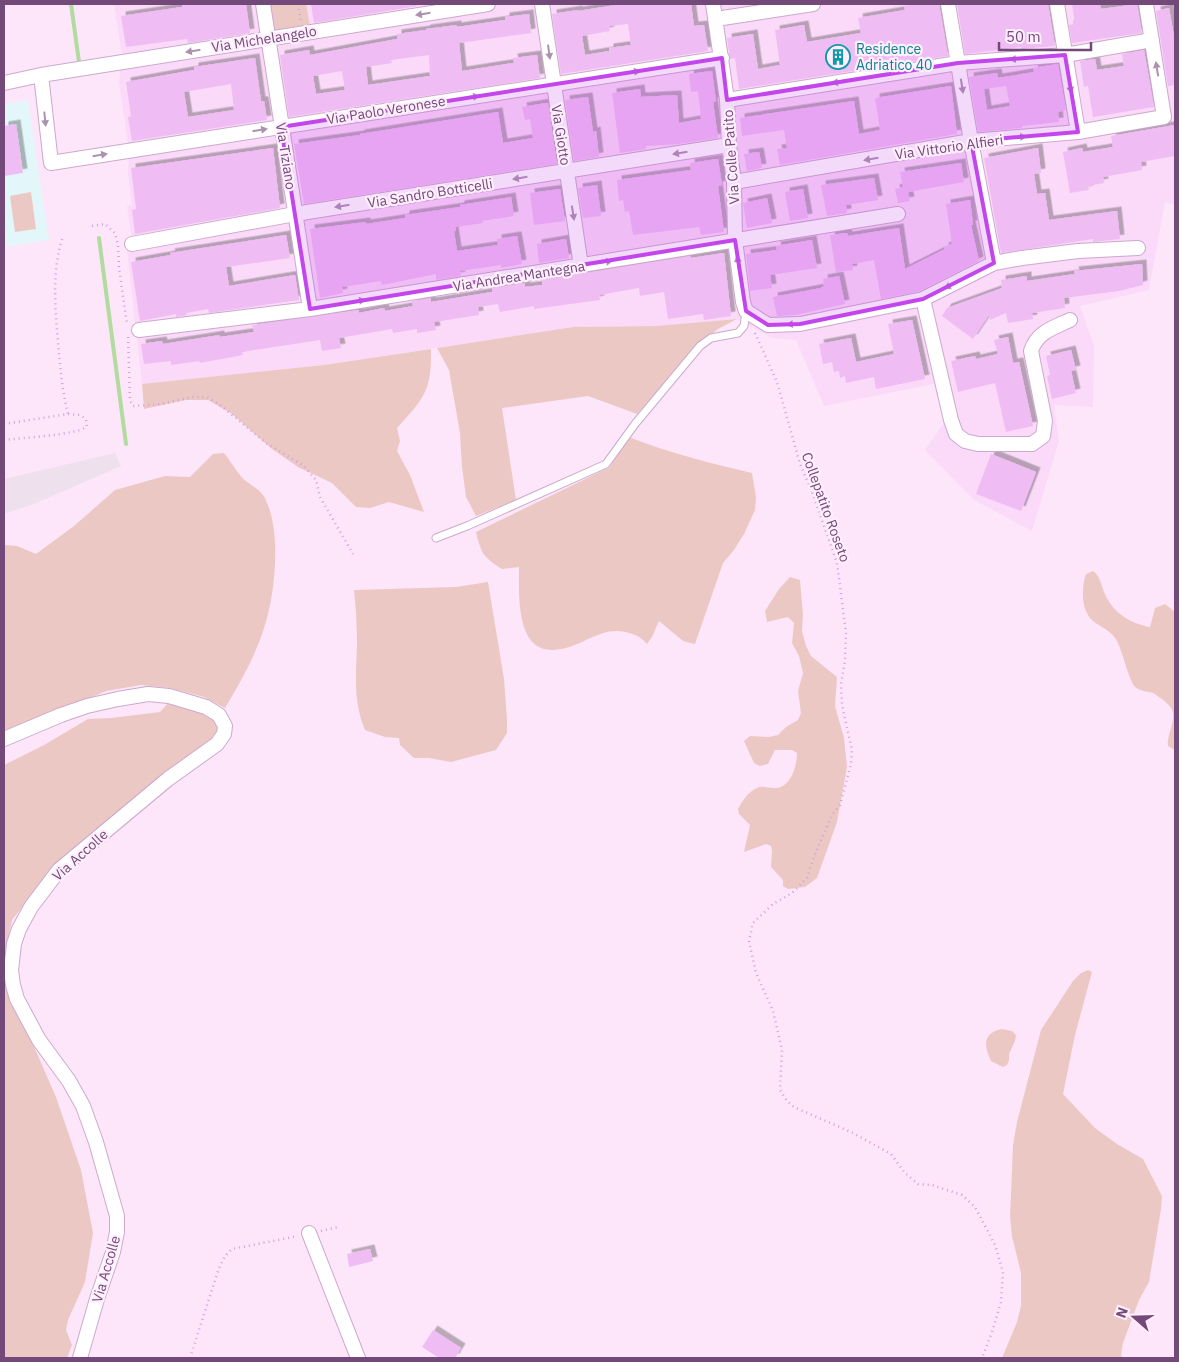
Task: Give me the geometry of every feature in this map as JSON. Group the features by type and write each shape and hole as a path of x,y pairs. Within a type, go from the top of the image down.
{"street":[{"name":"Via Tiziano","path":"262,4 310,309"},
{"name":"Via Michelangelo","path":"4,83 41,75 488,4"},
{"name":"Via Giotto","path":"542,4 582,266"},
{"name":"Via Colle Patito","path":"713,4 727,100 728,145 734,182 735,240 743,302 746,311"},
{"path":"716,19 813,4"},
{"path":"948,4 994,263"},
{"path":"1057,4 1078,132"},
{"path":"727,100 958,63 1065,55 1152,40 1146,4"},
{"name":"Via Vittorio Alfieri","path":"734,182 971,141 1078,132 1164,117 1152,40"},
{"name":"Via Paolo Veronese","path":"41,75 51,163 722,58"},
{"name":"Via Sandro Botticelli","path":"132,244 295,214 728,145"},
{"name":"Via Andrea Mantegna","path":"131,330 310,309 898,214"},
{"path":"746,311 768,325 800,324 923,299 994,263 1078,251 1138,248"},
{"path":"923,299 951,420 956,434 966,441 978,444 1032,444 1043,436 1046,421 1031,351 1034,341 1043,333 1070,320"},
{"name":"Via Accolle","path":"4,739 87,706 148,694 169,696 206,707 219,715 225,726 224,734 217,744 168,779 65,865 36,900 21,925 14,944 11,974 16,999 39,1040 69,1081 83,1106 96,1142 117,1220 113,1252 80,1358"},
{"path":"309,1234 358,1358"}],"lane":[{"path":"436,538 606,464 634,424 700,346 711,338 738,333 744,326 746,311"}],"path":[{"path":"298,4 303,33"},
{"path":"92,226 105,224 115,233 118,245 119,268 131,330 130,400 133,406 160,404 192,397 207,397 219,404 266,443 304,466 316,480 320,497 353,554"},
{"path":"62,239 54,278 62,391 68,414"},
{"name":"Collepatito Roseto","path":"746,311 777,382 800,464 837,563 846,633 842,705 852,750 851,764 840,805 832,815 807,878 792,893 773,904 753,923 749,940 756,973 773,1011 782,1050 780,1090 794,1108 853,1133 891,1154 905,1173 918,1184 932,1185 962,1195 974,1207 995,1245 1003,1272 1001,1302 982,1358"},
{"path":"4,424 68,414 80,415 86,419 87,426 84,429 72,432 4,440"},
{"path":"190,1358 219,1268 225,1256 232,1249 338,1227"}],"highlighted area":[{"path":"1065,55 1078,132 971,141 994,263 923,299 800,324 768,325 746,311 735,240 310,309 281,127 722,58 727,100 958,63"}],"shaded area":[{"path":"114,4 1175,4 1175,205 1165,202 1149,290 1080,306 1094,345 1093,407 1054,405 1059,441 1032,531 974,500 925,450 944,423 934,384 824,406 796,340 772,338 737,319 656,326 573,327 324,365 142,384 127,250 132,240 127,206 132,205 128,173 129,151 119,82 122,55"},
{"path":"267,4 306,4 311,32 273,39"},
{"path":"28,100 49,240 4,247 4,104"},
{"path":"31,192 36,229 15,232 10,196"},
{"path":"737,319 718,329 702,342 637,414 588,396 502,408 516,500 476,516 466,497 460,433 449,370 437,348 573,327 656,326"},
{"path":"431,349 428,384 420,401 397,428 400,441 397,451 410,475 424,512 389,502 370,508 356,507 332,483 298,467 272,449 232,414 208,400 186,400 144,409 142,384 324,365"},
{"path":"629,437 674,453 752,473 756,497 755,510 744,534 723,563 695,644 683,641 659,621 647,644 637,636 615,631 597,635 561,649 546,650 535,644 527,635 523,623 520,608 519,567 502,569 491,561 481,550 476,532 610,467"},
{"path":"115,453 121,466 34,504 4,514 4,479"},
{"path":"224,453 243,478 265,498 275,537 274,583 266,621 245,672 225,708 204,697 170,688 141,685 106,691 4,735 4,545 17,546 36,554 74,526 115,490 165,476 190,477 213,454"},
{"path":"1093,571 1099,578 1107,599 1122,616 1135,623 1150,627 1155,608 1165,604 1175,612 1175,750 1168,746 1173,722 1171,708 1153,693 1142,691 1135,687 1115,637 1093,621 1086,611 1083,599 1083,586 1086,574"},
{"path":"790,577 800,580 803,615 802,631 806,646 811,656 837,677 835,706 844,738 847,767 837,822 817,878 805,887 788,889 783,886 783,880 771,867 771,846 766,844 744,852 750,825 739,814 738,809 754,789 759,787 776,788 786,784 796,764 797,753 792,750 775,750 768,764 760,766 754,763 744,741 750,736 769,737 778,735 786,727 798,720 801,713 798,691 803,673 799,656 792,643 794,623 788,617 767,622 765,611 779,589"},
{"path":"488,582 504,679 507,719 507,733 496,750 451,762 429,758 414,758 400,745 399,738 385,737 365,730 361,719 356,689 357,631 354,590 456,587"},
{"path":"171,700 209,716 219,725 221,734 74,852 27,901 12,920 5,953 8,996 25,1026 56,1097 81,1170 93,1233 85,1282 68,1320 66,1330 72,1345 67,1358 4,1358 4,765 44,745 88,719 160,712"},
{"path":"1088,970 1092,972 1075,1035 1063,1094 1095,1128 1117,1144 1143,1159 1162,1196 1149,1282 1139,1300 1123,1343 1121,1355 1123,1358 1002,1358 1017,1322 1021,1306 1021,1273 1012,1236 1010,1217 1013,1145 1017,1122 1041,1030 1073,981 1081,973"},
{"path":"1002,1029 1012,1031 1016,1035 1007,1065 1003,1067 991,1061 986,1045 986,1041 991,1034"}],"building":[{"path":"182,4 246,4 250,33 188,43 187,39 126,47 121,16 182,7"},
{"path":"311,4 416,4 417,6 314,23"},
{"path":"691,4 694,26 704,25 708,51 561,74 552,14 616,5","holes":["628,24 631,45 609,48 609,51 585,55 582,36 610,31 609,26"]},
{"path":"939,4 948,56 739,89 735,58 730,59 727,38 753,34 758,69 780,65 775,30 804,25 807,42 861,33 858,18 905,10 904,6"},
{"path":"957,4 1048,4 1055,46 1022,49 1021,47 965,54"},
{"path":"1072,4 1100,4 1101,9 1137,4 1142,33 1072,43 1069,25 1075,24"},
{"path":"1169,8 1175,42 1175,85 1168,86 1156,11"},
{"path":"529,14 531,33 459,43 462,71 514,63 513,58 537,55 540,78 289,117 280,55 309,50 310,55 397,39 397,34 505,20 505,17","holes":["429,55 430,76 368,85 366,67 392,63 391,60","342,71 345,90 316,94 313,76"]},
{"path":"1144,50 1154,107 1093,117 1088,86 1084,87 1080,61 1095,59 1097,70 1124,66 1122,54"},
{"path":"255,58 261,101 264,101 267,120 132,141 128,117 131,116 126,82 194,70 194,67","holes":["231,84 234,110 188,117 184,92"]},
{"path":"1058,64 1066,110 1058,112 1059,122 978,132 969,77 997,73 998,78 1034,72 1033,68","holes":["1006,86 1010,106 987,110 984,89"]},
{"path":"712,71 716,102 713,102 718,138 679,144 646,146 646,149 620,153 612,93 640,89 641,97 677,95 679,123 701,119 698,91 691,92 689,74"},
{"path":"951,86 957,134 780,165 777,149 787,148 784,130 742,136 740,118 854,101 859,134 880,130 875,98"},
{"path":"588,97 593,132 596,131 599,157 574,161 565,100"},
{"path":"548,103 557,164 304,204 294,144 498,112 503,143 533,138 530,119 525,120 522,107"},
{"path":"16,124 23,173 4,176 4,126"},
{"path":"1175,125 1175,156 1141,162 1142,170 1103,177 1104,183 1088,186 1089,190 1070,193 1063,152 1082,148 1083,152 1113,147 1111,136"},
{"path":"273,148 280,208 135,234 132,210 136,209 131,168"},
{"path":"1038,148 1041,173 1034,174 1037,194 1045,193 1049,220 1117,211 1120,239 1093,242 1093,239 1001,253 984,158"},
{"path":"759,152 762,168 747,171 744,154"},
{"path":"718,159 722,185 718,186 724,232 701,235 699,227 633,235 629,211 625,212 623,200 619,201 617,180 691,170 690,163"},
{"path":"961,163 964,182 908,192 910,201 898,203 895,189 903,187 900,172"},
{"path":"874,178 878,200 846,205 847,213 827,216 821,185"},
{"path":"597,185 601,216 583,218 578,188"},
{"path":"560,189 565,221 534,225 530,193"},
{"path":"803,189 808,218 790,221 785,192"},
{"path":"511,197 514,216 456,227 456,231 454,231 457,251 498,245 497,239 517,236 522,264 501,268 501,265 460,271 461,276 436,280 436,274 382,285 381,281 342,287 343,293 320,298 310,229 405,218 405,215"},
{"path":"767,198 772,223 747,228 743,203"},
{"path":"970,200 973,225 971,225 979,261 920,291 881,299 874,260 852,264 853,270 836,272 830,235 847,233 848,236 899,228 905,269 952,244 946,204"},
{"path":"286,235 290,258 226,267 229,286 295,275 299,300 209,313 208,309 176,317 176,314 140,321 131,262 171,255 170,253"},
{"path":"566,239 569,258 539,263 537,244"},
{"path":"812,240 817,268 770,275 772,288 750,291 746,254 777,250 776,246"},
{"path":"724,253 731,316 704,320 703,314 668,319 664,292 640,296 639,288 599,295 600,300 534,309 534,306 500,312 498,304 478,307 479,315 434,322 436,330 417,333 417,329 393,333 392,329 339,338 341,348 322,351 320,340 242,352 243,355 200,363 199,361 171,365 171,361 144,364 141,344 162,341 163,344 254,332 252,325 359,310 359,313 384,308 385,311 413,306 412,301 431,298 431,302 492,292 492,288 525,283 525,287 542,285 542,280 690,256 691,258"},
{"path":"1142,264 1143,285 1119,291 1064,298 1065,308 1032,313 1033,319 1008,323 1006,313 990,320 989,315 973,339 942,316 947,308 1002,288 1001,280 1027,276 1027,281 1075,274 1074,271"},
{"path":"839,276 845,304 796,315 777,316 773,297 821,288 824,286 823,279"},
{"path":"912,320 925,379 876,389 874,377 846,383 845,376 840,378 839,371 834,372 832,362 823,364 819,344 851,338 856,362 894,354 888,324"},
{"path":"1008,337 1013,363 1019,362 1033,426 1006,432 995,383 958,392 951,361 975,356 976,359 998,354 994,340"},
{"path":"1071,350 1076,370 1071,371 1076,393 1052,399 1047,376 1050,375 1046,356"},
{"path":"991,454 1036,472 1021,511 976,494"},
{"path":"370,1249 373,1261 349,1267 347,1254"},
{"path":"433,1330 461,1348 455,1358 439,1358 422,1347"}],"waterway":[{"path":"71,4 79,62"},
{"path":"99,238 126,444"}],"place":[{"name":"Residence Adriatico 40","path":"838,57"}]}
